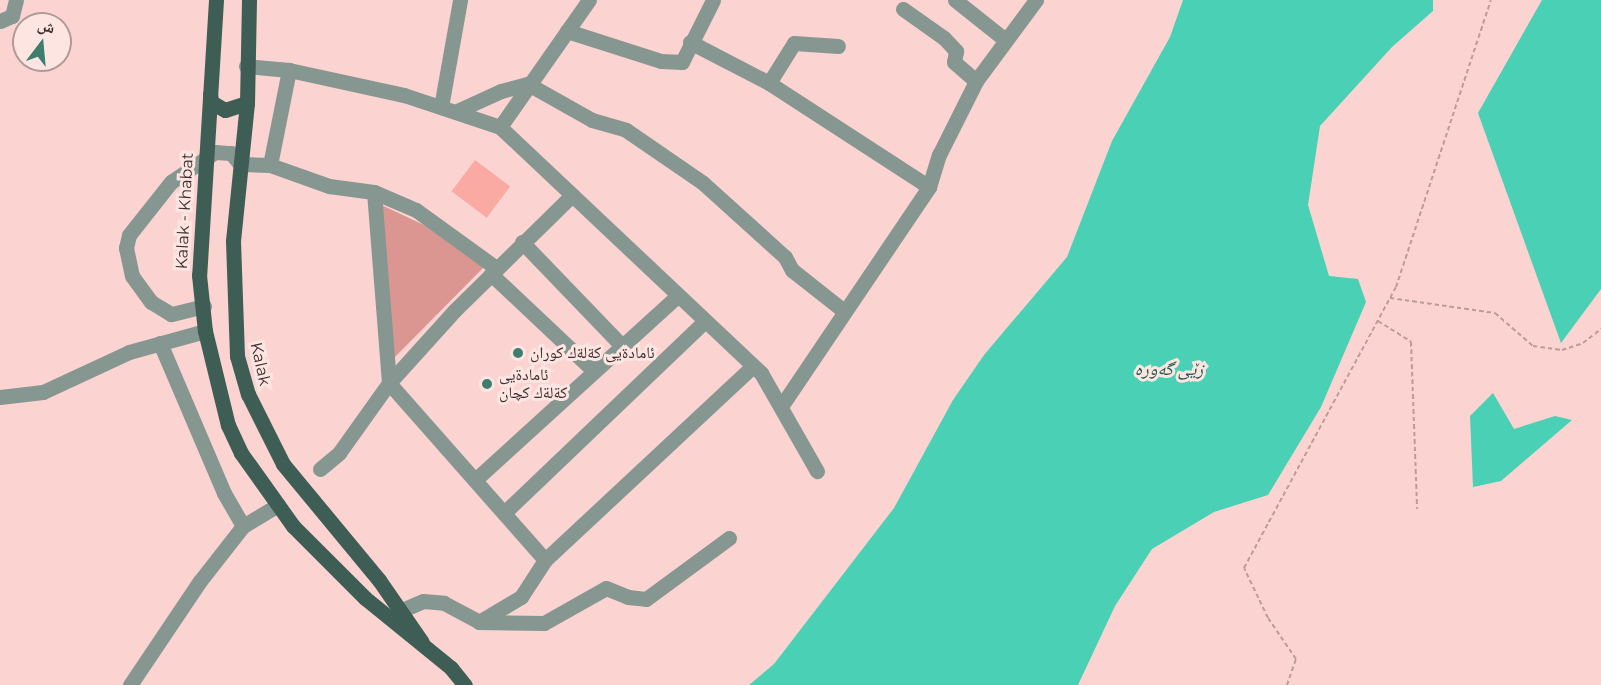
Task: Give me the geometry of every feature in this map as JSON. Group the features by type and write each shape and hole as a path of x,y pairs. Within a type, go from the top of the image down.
{"main road":[{"name":"Kalak - Khabat","path":"216,0 199,275 205,331 228,425 242,453 293,526 338,573 451,668 465,685"},
{"name":"Kalak","path":"249,0 246,103 233,241 237,356 248,394 282,464 402,610 424,644 451,668"},
{"path":"210,94 211,102 225,110 246,103"}],"street":[{"path":"0,21 12,16 16,0"},
{"path":"441,107 460,0"},
{"path":"500,127 589,0"},
{"path":"567,31 671,63 682,62 712,0"},
{"path":"955,0 1004,39"},
{"path":"782,405 929,187 939,155 976,81 1004,39 1036,0"},
{"path":"903,9 944,38 956,51 954,62 976,81"},
{"path":"690,42 769,82 929,187"},
{"path":"769,82 794,43 838,46"},
{"path":"246,66 289,70 457,111 500,127 676,297 753,366 782,405 817,471"},
{"path":"270,165 289,70"},
{"path":"457,111 501,91 528,84 592,120 626,130 703,183 785,257 792,270 844,312"},
{"path":"204,306 171,314 151,302 132,276 126,248 129,235 171,182 206,161 208,155 225,151 240,164 270,165 329,186 374,192 416,210 494,271 594,371"},
{"path":"374,192 389,383 545,560"},
{"path":"320,469 339,453 389,383 522,242 572,195"},
{"path":"522,242 622,346"},
{"path":"475,480 676,297"},
{"path":"504,513 704,322"},
{"path":"0,397 44,392 129,352 205,331"},
{"path":"160,343 224,493 243,526"},
{"path":"479,622 521,597 545,560 753,366"},
{"path":"130,685 200,581 243,526 278,505"},
{"path":"402,610 423,601 444,603 479,622 544,623 606,588 628,597 646,599 729,537"}],"path":[{"path":"1287,685 1296,658 1268,618 1244,568 1390,298 1491,0"},
{"path":"1390,298 1495,313 1533,346 1562,350 1583,343 1601,329"},
{"path":"1378,321 1411,342 1417,508"}],"shaded area":[{"path":"375,202 424,225 484,267 388,364"}],"water":[{"name":"زێی گەورە","path":"1183,0 1433,0 1433,11 1392,47 1320,126 1308,205 1329,276 1358,279 1366,302 1321,407 1268,495 1214,512 1152,549 1115,606 1078,685 749,685 774,664 894,508 953,400 984,355 1067,257 1112,141 1170,37"},
{"path":"1542,0 1601,0 1601,289 1561,343 1478,113"},
{"path":"1493,393 1514,429 1555,416 1572,420 1501,481 1473,487 1470,416"}],"building":[{"path":"475,160 510,186 487,218 452,191"}],"place":[{"name":"ئامادةيى كةلةك كوران","path":"518,353"},
{"name":"ئامادةيى كةلةك كچان","path":"487,384"}]}
